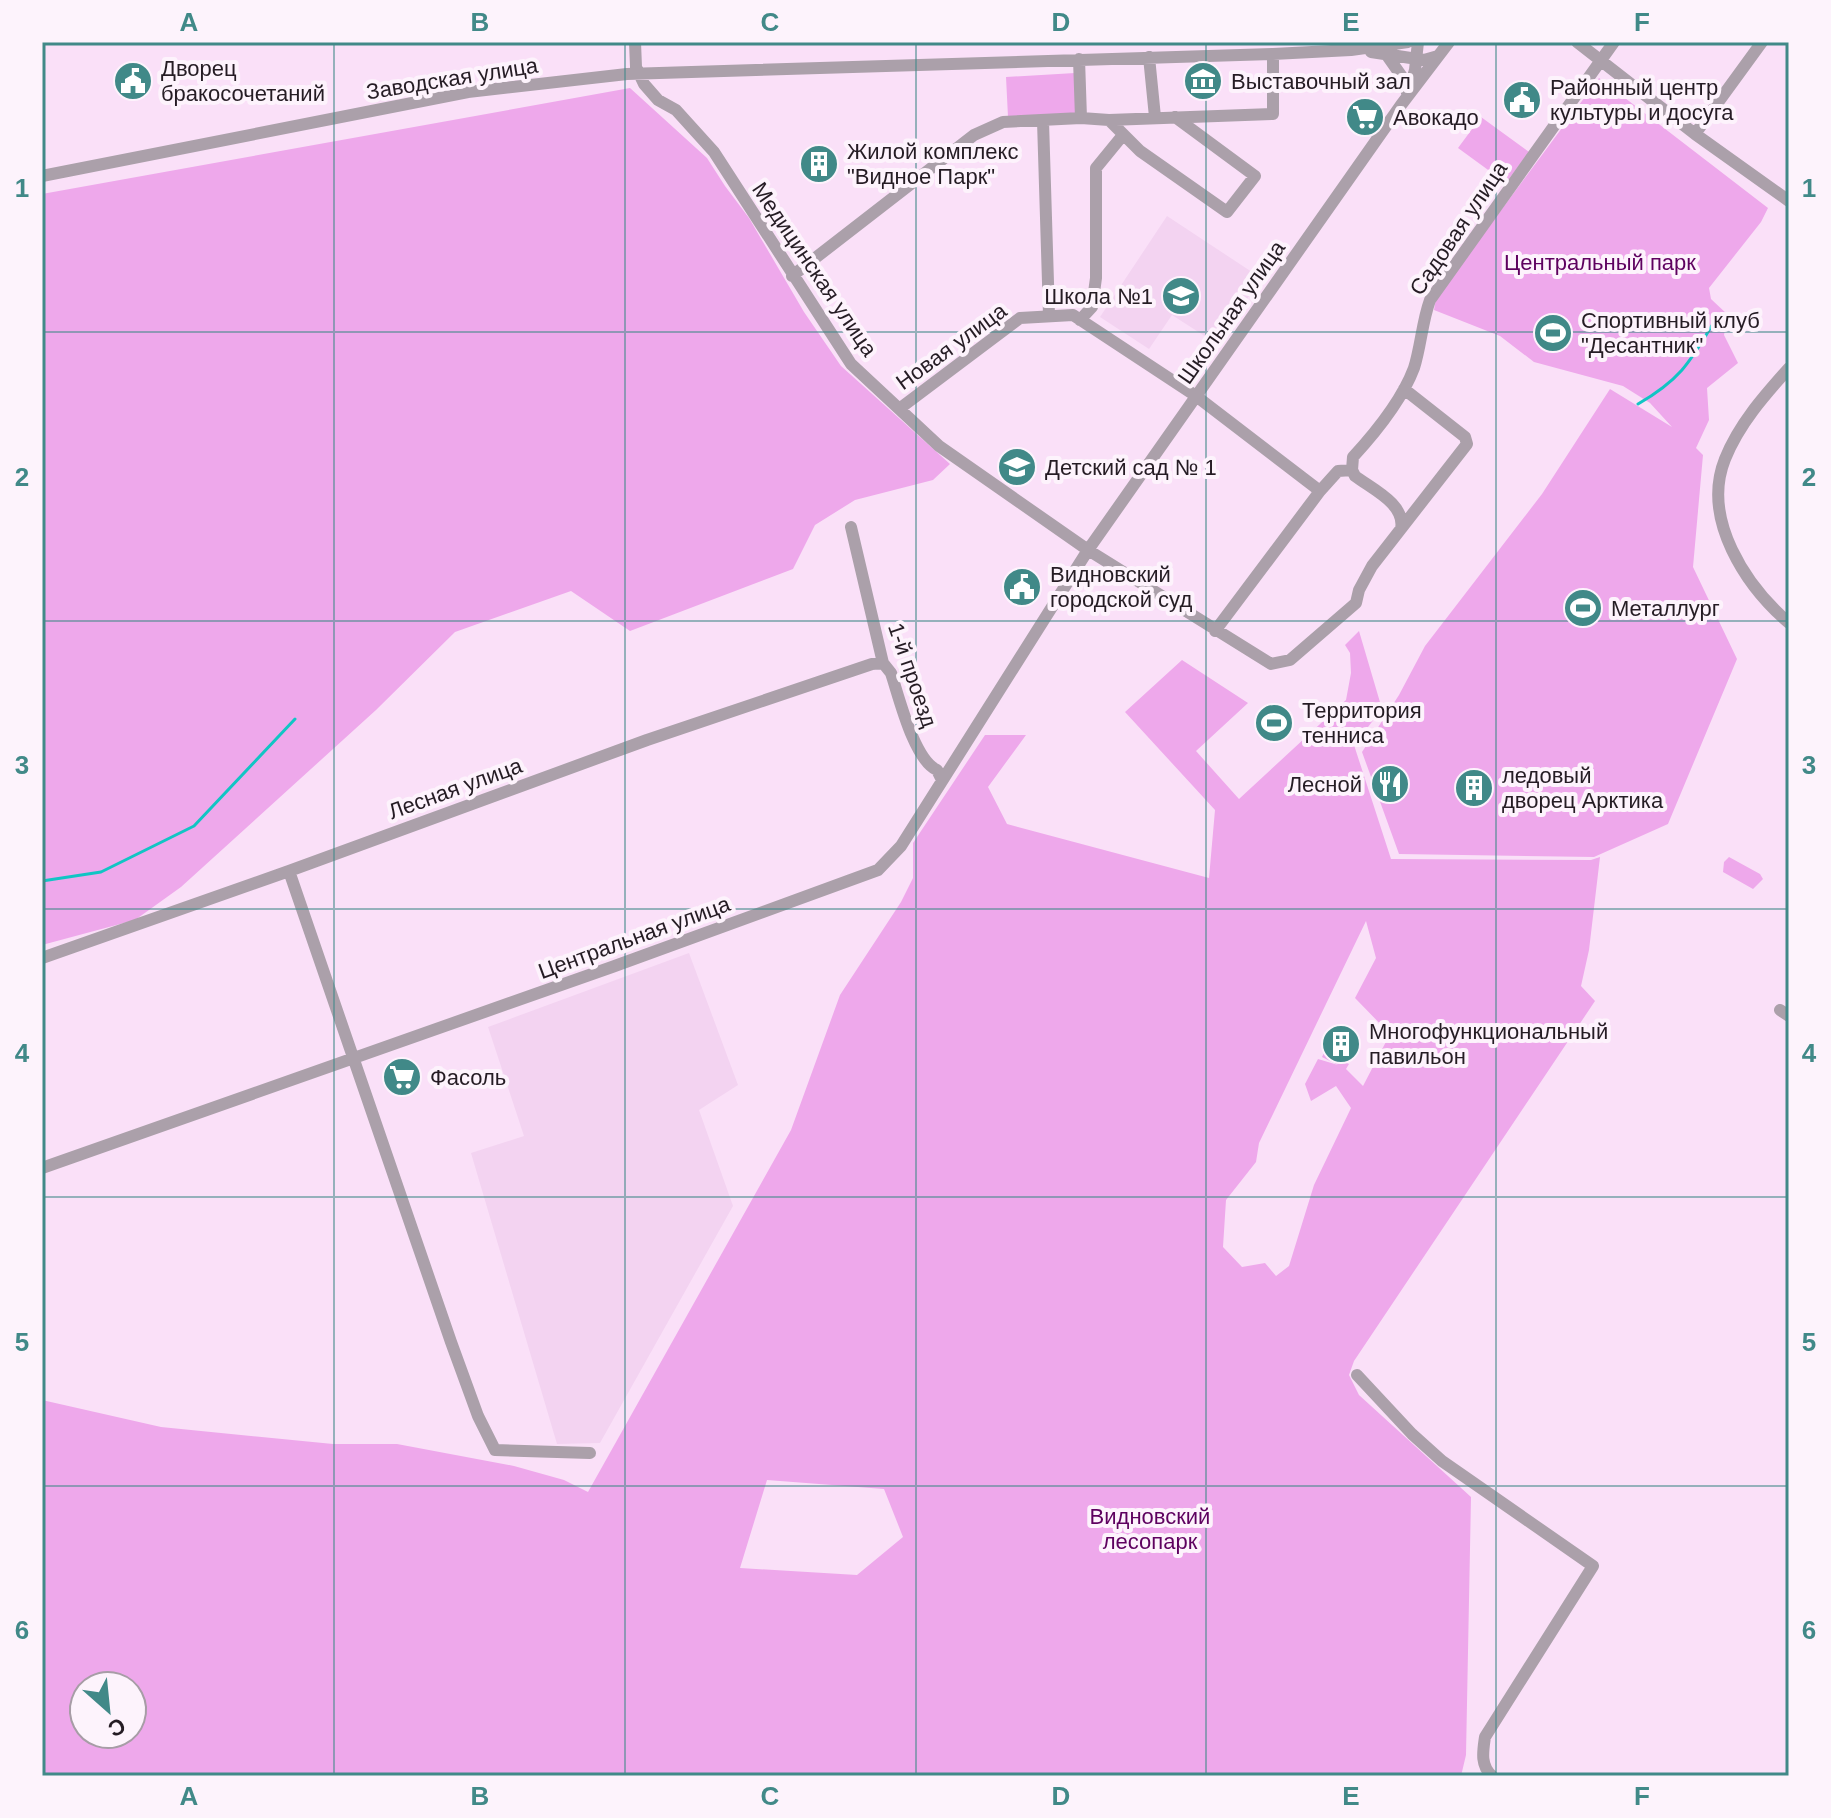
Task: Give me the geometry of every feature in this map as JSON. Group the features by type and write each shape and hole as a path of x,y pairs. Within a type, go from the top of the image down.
{"street":[{"path":"635,42 639,74"},
{"path":"1353,49 1408,42"},
{"path":"1406,98 1417,59 1418,42"},
{"path":"1353,49 1431,60 1438,56 1439,42"},
{"name":"Школьная улица","path":"1088,550 1406,98 1449,42"},
{"path":"1577,42 1695,134 1789,201"},
{"name":"Садовая улица","path":"1352,470 1353,457 1404,389 1415,366 1430,300 1614,42"},
{"path":"1695,134 1762,42"},
{"name":"Заводская улица","path":"42,176 468,92 639,74 1353,49"},
{"path":"792,276 974,135 1003,122 1273,114 1273,54"},
{"path":"1386,54 1405,81 1406,98"},
{"path":"1149,57 1155,117"},
{"path":"1079,59 1081,118"},
{"name":"Медицинская улица","path":"639,74 658,100 676,110 714,152 851,364 939,446 1088,550 1215,631 1271,664 1290,660 1356,603 1359,590 1372,566 1401,529"},
{"path":"1109,120 1140,151 1227,212 1255,176 1175,117"},
{"path":"1043,121 1049,315"},
{"path":"1080,320 1092,307 1096,278 1096,168 1123,135"},
{"name":"Новая улица","path":"899,409 1020,318 1073,315 1196,396 1320,491"},
{"path":"1789,368 1741,426 1724,462 1720,488 1721,513 1736,560 1762,599 1789,623"},
{"path":"1401,529 1467,444 1465,437 1404,389"},
{"path":"1215,631 1338,471 1352,470 1355,476 1399,511 1403,520 1401,529"},
{"name":"1-й проезд","path":"851,527 883,663 891,673 920,754 929,767 937,770 942,780"},
{"name":"Центральная улица","path":"42,1168 878,870 901,846 1088,550"},
{"name":"Лесная улица","path":"42,958 647,740 872,664 883,663"},
{"path":"289,871 451,1342 478,1416 495,1450 590,1453"},
{"path":"1357,1375 1442,1461 1593,1566 1485,1737 1482,1758 1492,1776"}],"shaded area":[{"name":"Школа №1","path":"1167,216 1261,278 1217,344 1172,315 1149,349 1100,317"},
{"path":"689,953 738,1085 699,1110 733,1206 600,1443 557,1444 471,1153 524,1136 488,1027"}],"green space":[{"path":"1075,73 1077,114 1008,117 1006,77"},
{"name":"Металлург","path":"1599,78 1768,208 1761,222 1709,288 1711,299 1728,315 1724,335 1738,363 1707,388 1709,420 1696,448 1703,455 1693,567 1737,659 1668,824 1594,857 1399,854 1362,752 1399,695 1425,646 1542,494 1610,389 1672,427 1650,403 1623,386 1534,362 1500,336 1434,310 1436,298"},
{"path":"630,88 707,158 749,218 804,312 841,366 950,464 933,480 855,500 815,525 793,569 630,631 571,591 455,632 376,710 181,887 135,920 42,945 42,194"},
{"path":"1481,117 1529,152 1506,183 1458,148"},
{"name":"Видновский лесопарк","path":"1359,631 1382,709 1354,745 1391,859 1591,860 1600,857 1589,950 1581,986 1595,1001 1354,1361 1349,1375 1359,1395 1471,1497 1466,1755 1461,1776 45,1776 42,1771 42,1400 161,1427 333,1444 397,1444 514,1466 564,1480 588,1492 791,1130 840,995 901,902 913,878 913,843 985,735 1026,735 988,787 1007,824 1209,878 1215,810 1125,712 1182,660 1248,703 1196,751 1239,799 1346,700 1351,673 1350,653 1345,645","holes":["1366,921 1376,958 1355,998 1390,1034 1363,1086 1346,1069 1349,1064 1324,1053 1322,1057 1338,1065 1318,1059 1305,1084 1311,1101 1336,1086 1351,1108 1314,1185 1289,1266 1276,1276 1265,1263 1242,1267 1223,1247 1226,1200 1256,1162 1259,1143","767,1480 884,1489 903,1537 857,1575 740,1568"]},
{"path":"1729,857 1760,874 1763,879 1753,889 1723,872 1724,862"}],"waterway":[{"path":"1638,404 1685,367 1717,317"},
{"path":"42,881 101,872 194,826 295,719"}],"place":[{"name":"Дворец бракосочетаний","path":"133,81"},
{"name":"Выставочный зал","path":"1203,81"},
{"name":"Районный центр культуры и досуга","path":"1522,100"},
{"name":"Авокадо","path":"1365,117"},
{"name":"Жилой комплекс \"Видное Парк\"","path":"819,164"},
{"name":"Школа №1","path":"1181,296"},
{"name":"Спортивный клуб \"Десантник\"","path":"1553,333"},
{"name":"Детский сад № 1","path":"1017,467"},
{"name":"Видновский городской суд","path":"1022,587"},
{"name":"Металлург","path":"1583,608"},
{"name":"Территория тенниса","path":"1274,723"},
{"name":"Лесной","path":"1390,784"},
{"name":"ледовый дворец Арктика","path":"1474,788"},
{"name":"Многофункциональный павильон","path":"1341,1044"},
{"name":"Фасоль","path":"402,1077"}],"park label":[{"name":"Центральный парк","path":"1600,262"}]}
